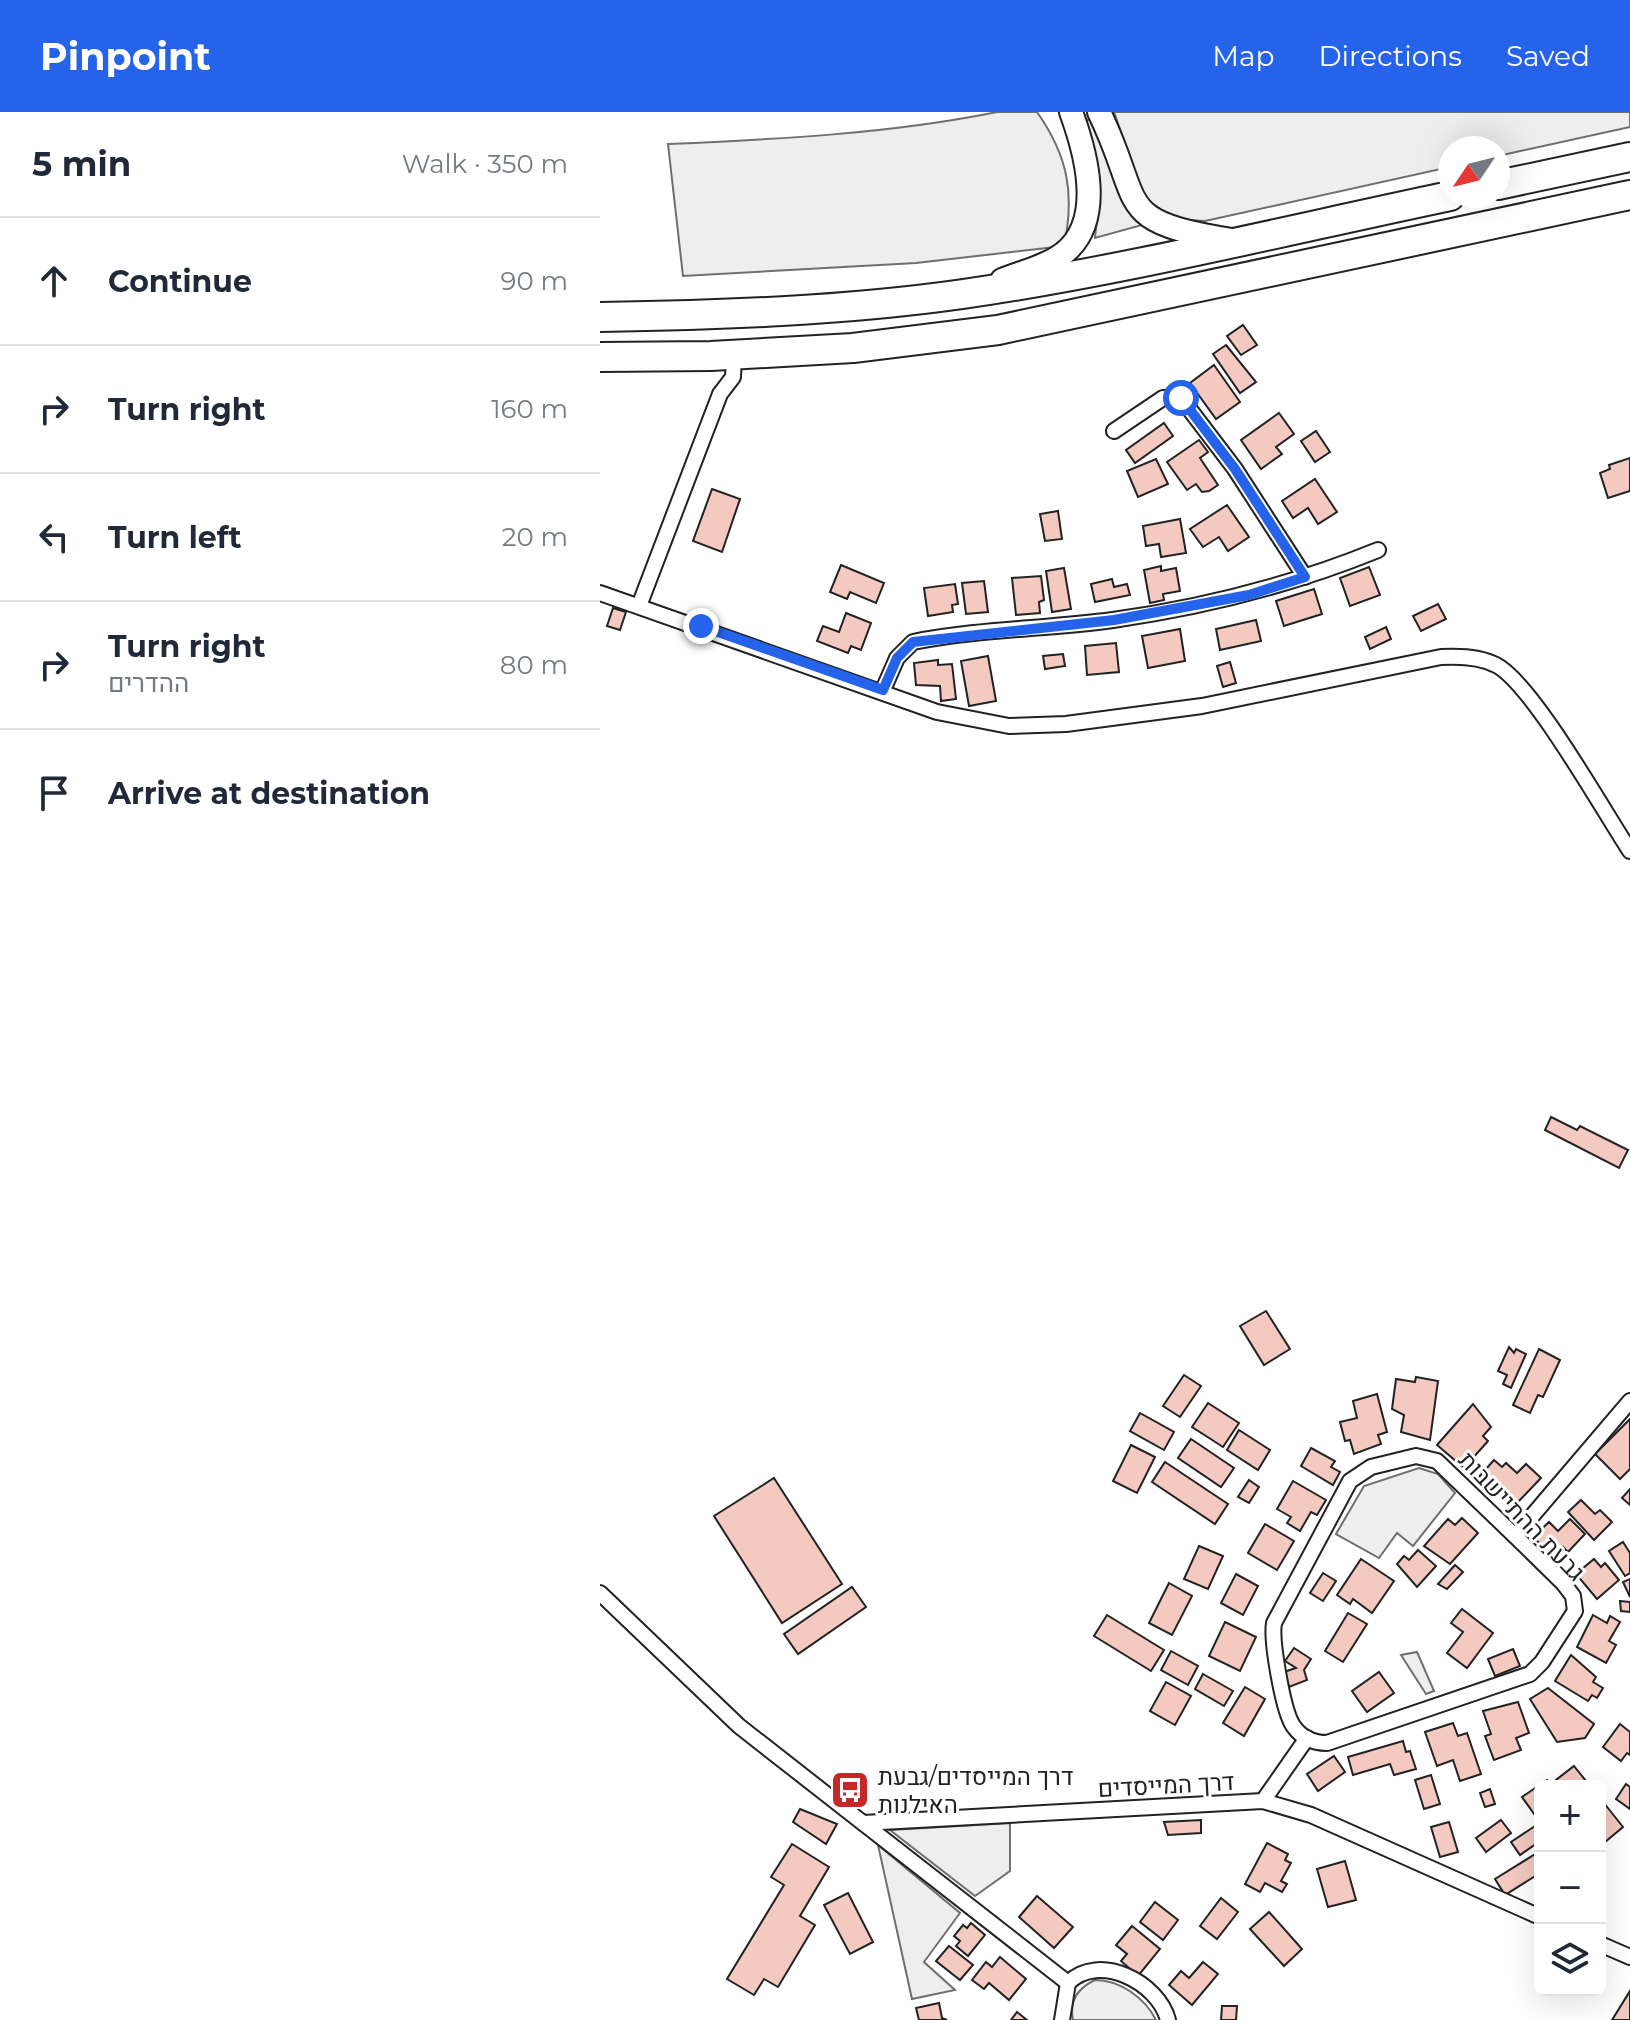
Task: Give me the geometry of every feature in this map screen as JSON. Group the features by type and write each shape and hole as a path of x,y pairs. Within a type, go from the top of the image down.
{"highway":[{"path":"1510,182 1630,157"},
{"path":"600,357 734,355 853,348 998,330 1630,195"},
{"path":"600,317 793,310 969,292 1065,277 1438,199"}],"street":[{"path":"969,292 1059,257 1080,234 1088,210 1088,179 1071,112"},
{"path":"1099,112 1139,210 1170,229 1237,241"},
{"path":"639,606 720,394 733,377 734,355"},
{"path":"1114,431 1163,398 1181,398 1235,469 1305,577"},
{"path":"883,690 897,658 913,642 1114,620 1219,602 1305,577 1378,550"},
{"path":"600,593 883,690 937,712 985,723 1066,724 1202,706 1441,657 1460,656 1494,663 1527,693 1630,851"},
{"path":"1515,1536 1630,1401"},
{"name":"גבעת ההתיישבות","path":"1426,1456 1437,1461 1573,1596 1575,1611 1542,1662 1518,1679 1327,1743 1314,1743 1307,1738 1292,1725 1272,1633 1274,1623 1350,1481 1371,1467 1426,1456"},
{"path":"600,1593 739,1726 1068,1983"},
{"path":"1263,1801 1307,1738"},
{"name":"דרך המייסדים","path":"863,1823 1263,1801 1311,1815 1534,1914"},
{"path":"1606,1947 1630,1957"},
{"path":"1062,2020 1068,1983 1091,1970 1122,1975 1158,1998 1168,2020"}],"shaded area":[{"path":"997,112 1037,112 1056,144 1068,192 1064,246 916,263 683,276 668,144 874,130"},
{"path":"1114,112 1630,112 1630,127 1510,153 1510,136 1438,136 1438,170 1205,221 1173,219 1143,196"},
{"path":"1090,119 1095,123 1124,203 1142,225 1095,238 1099,200 1085,121"},
{"path":"1419,1468 1438,1474 1455,1493 1413,1546 1397,1533 1379,1558 1336,1534 1364,1486"},
{"path":"1417,1652 1434,1691 1426,1694 1401,1655"},
{"path":"1010,1823 1010,1871 975,1896 890,1830"},
{"path":"878,1845 960,1913 924,1962 955,1990 912,1999"},
{"path":"1095,1980 1114,1983 1131,1992 1145,2004 1156,2020 1073,2020 1072,2007 1076,1996"}],"building":[{"path":"1243,325 1257,345 1241,355 1227,336"},
{"path":"1226,345 1256,382 1240,393 1213,354"},
{"path":"1214,365 1240,402 1216,419 1190,383"},
{"path":"1279,413 1294,434 1276,447 1282,454 1261,469 1241,440"},
{"path":"1164,423 1173,436 1135,463 1126,450"},
{"path":"1316,431 1330,452 1315,462 1301,441"},
{"path":"1199,440 1208,452 1200,458 1218,485 1202,492 1196,484 1187,490 1167,462"},
{"path":"1630,458 1630,491 1608,498 1600,473 1610,469 1609,465"},
{"path":"1156,459 1168,484 1138,497 1127,471"},
{"path":"1315,479 1337,512 1318,524 1308,508 1293,518 1282,501"},
{"path":"712,489 740,499 722,552 693,541"},
{"path":"1227,505 1249,537 1228,551 1219,537 1203,547 1190,529"},
{"path":"1058,511 1062,539 1045,541 1040,514"},
{"path":"1180,519 1186,553 1161,557 1159,544 1146,546 1143,526"},
{"path":"841,565 884,583 876,603 850,592 847,599 830,592"},
{"path":"1161,566 1161,571 1176,568 1180,591 1163,594 1164,600 1150,603 1144,570"},
{"path":"1369,567 1380,595 1350,606 1340,578"},
{"path":"1064,568 1071,609 1052,612 1046,571"},
{"path":"1041,576 1044,600 1039,602 1040,613 1016,615 1012,578"},
{"path":"1112,579 1114,587 1127,584 1130,595 1095,602 1091,584"},
{"path":"984,581 988,612 966,614 962,583"},
{"path":"955,584 958,604 952,605 953,612 928,616 924,588"},
{"path":"1314,589 1322,614 1284,626 1276,601"},
{"path":"1438,604 1446,619 1421,631 1413,616"},
{"path":"613,608 626,612 620,630 607,626"},
{"path":"846,613 871,623 861,650 851,646 848,653 817,641 823,626 839,632"},
{"path":"1256,620 1261,641 1220,650 1216,629"},
{"path":"1386,627 1391,639 1370,649 1365,637"},
{"path":"1180,629 1185,661 1148,668 1142,636"},
{"path":"1116,643 1119,672 1087,675 1085,646"},
{"path":"1063,654 1065,666 1045,669 1043,656"},
{"path":"988,656 996,701 969,706 961,661"},
{"path":"938,660 938,665 952,664 956,699 941,701 940,686 916,685 914,663"},
{"path":"1230,662 1236,683 1223,687 1217,666"},
{"path":"1551,1117 1577,1130 1580,1126 1628,1150 1619,1168 1545,1130"},
{"path":"1266,1311 1290,1349 1264,1365 1240,1326"},
{"path":"1509,1347 1514,1353 1516,1349 1526,1354 1511,1388 1503,1384 1507,1375 1498,1371"},
{"path":"1539,1349 1560,1360 1543,1397 1538,1395 1530,1413 1513,1405"},
{"path":"1184,1375 1201,1386 1180,1417 1163,1406"},
{"path":"1416,1377 1438,1381 1430,1440 1401,1432 1404,1415 1392,1409 1396,1379 1415,1382"},
{"path":"1377,1394 1387,1432 1378,1435 1381,1444 1354,1454 1350,1440 1345,1441 1340,1422 1357,1418 1353,1401"},
{"path":"1208,1403 1239,1423 1223,1447 1192,1427"},
{"path":"1473,1404 1491,1427 1483,1436 1488,1441 1464,1468 1437,1445"},
{"path":"1140,1413 1174,1432 1164,1450 1130,1431"},
{"path":"1630,1419 1630,1469 1620,1479 1595,1454"},
{"path":"1239,1430 1270,1450 1258,1470 1227,1450"},
{"path":"1191,1439 1234,1468 1221,1487 1178,1458"},
{"path":"1131,1445 1155,1457 1137,1493 1113,1481"},
{"path":"1311,1448 1335,1461 1331,1467 1340,1472 1333,1485 1301,1466"},
{"path":"1494,1460 1502,1467 1506,1463 1517,1473 1526,1464 1541,1478 1517,1503 1498,1485 1492,1492 1478,1478"},
{"path":"1165,1462 1228,1504 1215,1524 1152,1482"},
{"path":"774,1478 842,1584 782,1623 714,1516"},
{"path":"1249,1480 1259,1487 1249,1503 1238,1497"},
{"path":"1293,1481 1326,1500 1317,1515 1311,1512 1300,1531 1287,1523 1291,1517 1277,1509"},
{"path":"1630,1489 1630,1505 1622,1498"},
{"path":"1581,1500 1595,1514 1600,1510 1612,1522 1594,1540 1568,1512"},
{"path":"1462,1518 1478,1533 1450,1564 1424,1546 1448,1519 1455,1525"},
{"path":"1570,1519 1585,1534 1568,1552 1563,1547 1554,1557 1533,1537 1549,1522 1558,1531"},
{"path":"1265,1524 1294,1541 1277,1570 1248,1553"},
{"path":"1623,1542 1630,1553 1630,1573 1625,1576 1609,1551"},
{"path":"1199,1546 1223,1556 1208,1589 1184,1579"},
{"path":"1418,1550 1436,1566 1417,1587 1397,1564 1404,1556 1409,1560"},
{"path":"1361,1559 1394,1581 1372,1613 1353,1599 1350,1604 1337,1595"},
{"path":"1594,1559 1601,1567 1605,1563 1619,1580 1597,1599 1576,1574"},
{"path":"1455,1565 1463,1572 1447,1589 1438,1584"},
{"path":"1323,1573 1336,1581 1323,1601 1310,1593"},
{"path":"1236,1574 1258,1586 1243,1615 1221,1603"},
{"path":"1630,1579 1630,1597 1623,1582"},
{"path":"1169,1583 1192,1596 1172,1635 1149,1623"},
{"path":"852,1587 866,1607 798,1654 784,1634"},
{"path":"1620,1601 1630,1602 1630,1612 1621,1611"},
{"path":"1462,1609 1493,1633 1467,1668 1447,1653 1463,1632 1451,1623"},
{"path":"1348,1613 1367,1624 1343,1662 1325,1651"},
{"path":"1107,1615 1164,1650 1151,1671 1094,1636"},
{"path":"1593,1615 1607,1623 1610,1616 1620,1622 1609,1641 1616,1645 1606,1663 1577,1647"},
{"path":"1225,1622 1256,1637 1240,1671 1209,1656"},
{"path":"1294,1648 1311,1659 1304,1670 1307,1680 1289,1687 1284,1672 1296,1668 1285,1661"},
{"path":"1513,1649 1520,1666 1495,1676 1488,1659"},
{"path":"1171,1651 1198,1666 1188,1685 1161,1670"},
{"path":"1571,1655 1596,1677 1593,1682 1603,1688 1597,1698 1592,1695 1588,1701 1555,1681"},
{"path":"1379,1672 1394,1693 1367,1712 1352,1691"},
{"path":"1203,1674 1233,1691 1224,1706 1195,1689"},
{"path":"1166,1682 1191,1696 1175,1725 1150,1711"},
{"path":"1245,1687 1265,1699 1244,1736 1223,1723"},
{"path":"1548,1688 1594,1724 1585,1738 1557,1742 1530,1699"},
{"path":"1518,1702 1529,1733 1516,1738 1521,1750 1494,1760 1485,1736 1491,1734 1483,1711"},
{"path":"1453,1723 1458,1736 1467,1733 1481,1774 1460,1781 1453,1760 1437,1766 1425,1732"},
{"path":"1620,1724 1630,1732 1630,1755 1627,1753 1621,1761 1603,1747"},
{"path":"1403,1741 1416,1769 1394,1775 1390,1764 1353,1775 1348,1757"},
{"path":"1334,1756 1345,1772 1318,1791 1307,1774"},
{"path":"1574,1766 1585,1780 1556,1780"},
{"path":"1431,1775 1440,1804 1424,1809 1415,1780"},
{"path":"1626,1784 1630,1787 1630,1809 1616,1799"},
{"path":"1490,1789 1495,1804 1485,1807 1480,1793"},
{"path":"1534,1789 1534,1814 1522,1797"},
{"path":"1606,1806 1623,1827 1606,1841"},
{"path":"800,1809 837,1824 826,1844 793,1822"},
{"path":"1201,1820 1201,1833 1168,1835 1164,1822"},
{"path":"1501,1820 1511,1833 1486,1852 1476,1838"},
{"path":"1449,1822 1458,1852 1440,1857 1431,1827"},
{"path":"1534,1827 1534,1845 1520,1855 1511,1842"},
{"path":"1267,1843 1288,1854 1285,1860 1291,1863 1281,1881 1287,1884 1282,1892 1265,1883 1260,1892 1245,1884"},
{"path":"792,1844 829,1867 800,1916 815,1925 778,1987 764,1979 754,1995 727,1979 784,1885 771,1877"},
{"path":"1534,1855 1534,1877 1505,1895 1495,1879"},
{"path":"1345,1861 1356,1900 1328,1907 1317,1869"},
{"path":"848,1893 873,1942 850,1954 824,1905"},
{"path":"1037,1896 1073,1927 1054,1948 1019,1917"},
{"path":"1221,1898 1238,1912 1217,1939 1200,1926"},
{"path":"1155,1902 1178,1920 1163,1940 1140,1922"},
{"path":"1269,1912 1302,1949 1284,1966 1250,1929"},
{"path":"971,1923 985,1935 968,1956 956,1946 960,1941 954,1936 963,1925 967,1928"},
{"path":"1132,1926 1160,1949 1138,1976 1121,1961 1127,1954 1116,1945"},
{"path":"949,1946 973,1965 960,1980 936,1961"},
{"path":"1000,1957 1026,1979 1009,2000 989,1983 984,1989 972,1980 986,1962 992,1967"},
{"path":"1203,1962 1218,1974 1192,2005 1169,1985 1181,1971 1189,1978"},
{"path":"1630,1991 1630,2020 1612,2020"},
{"path":"939,2003 942,2018 947,2020 919,2020 916,2008"},
{"path":"1222,2006 1237,2006 1236,2020 1221,2020"},
{"path":"1017,2012 1027,2020 1011,2020"}],"place":[{"name":"דרך המייסדים/גבעת האילנות","path":"850,1790"}],"route":[{"path":"701,626 883,690 897,658 913,642 1114,620 1249,595 1305,577 1235,469 1181,398"}]}
